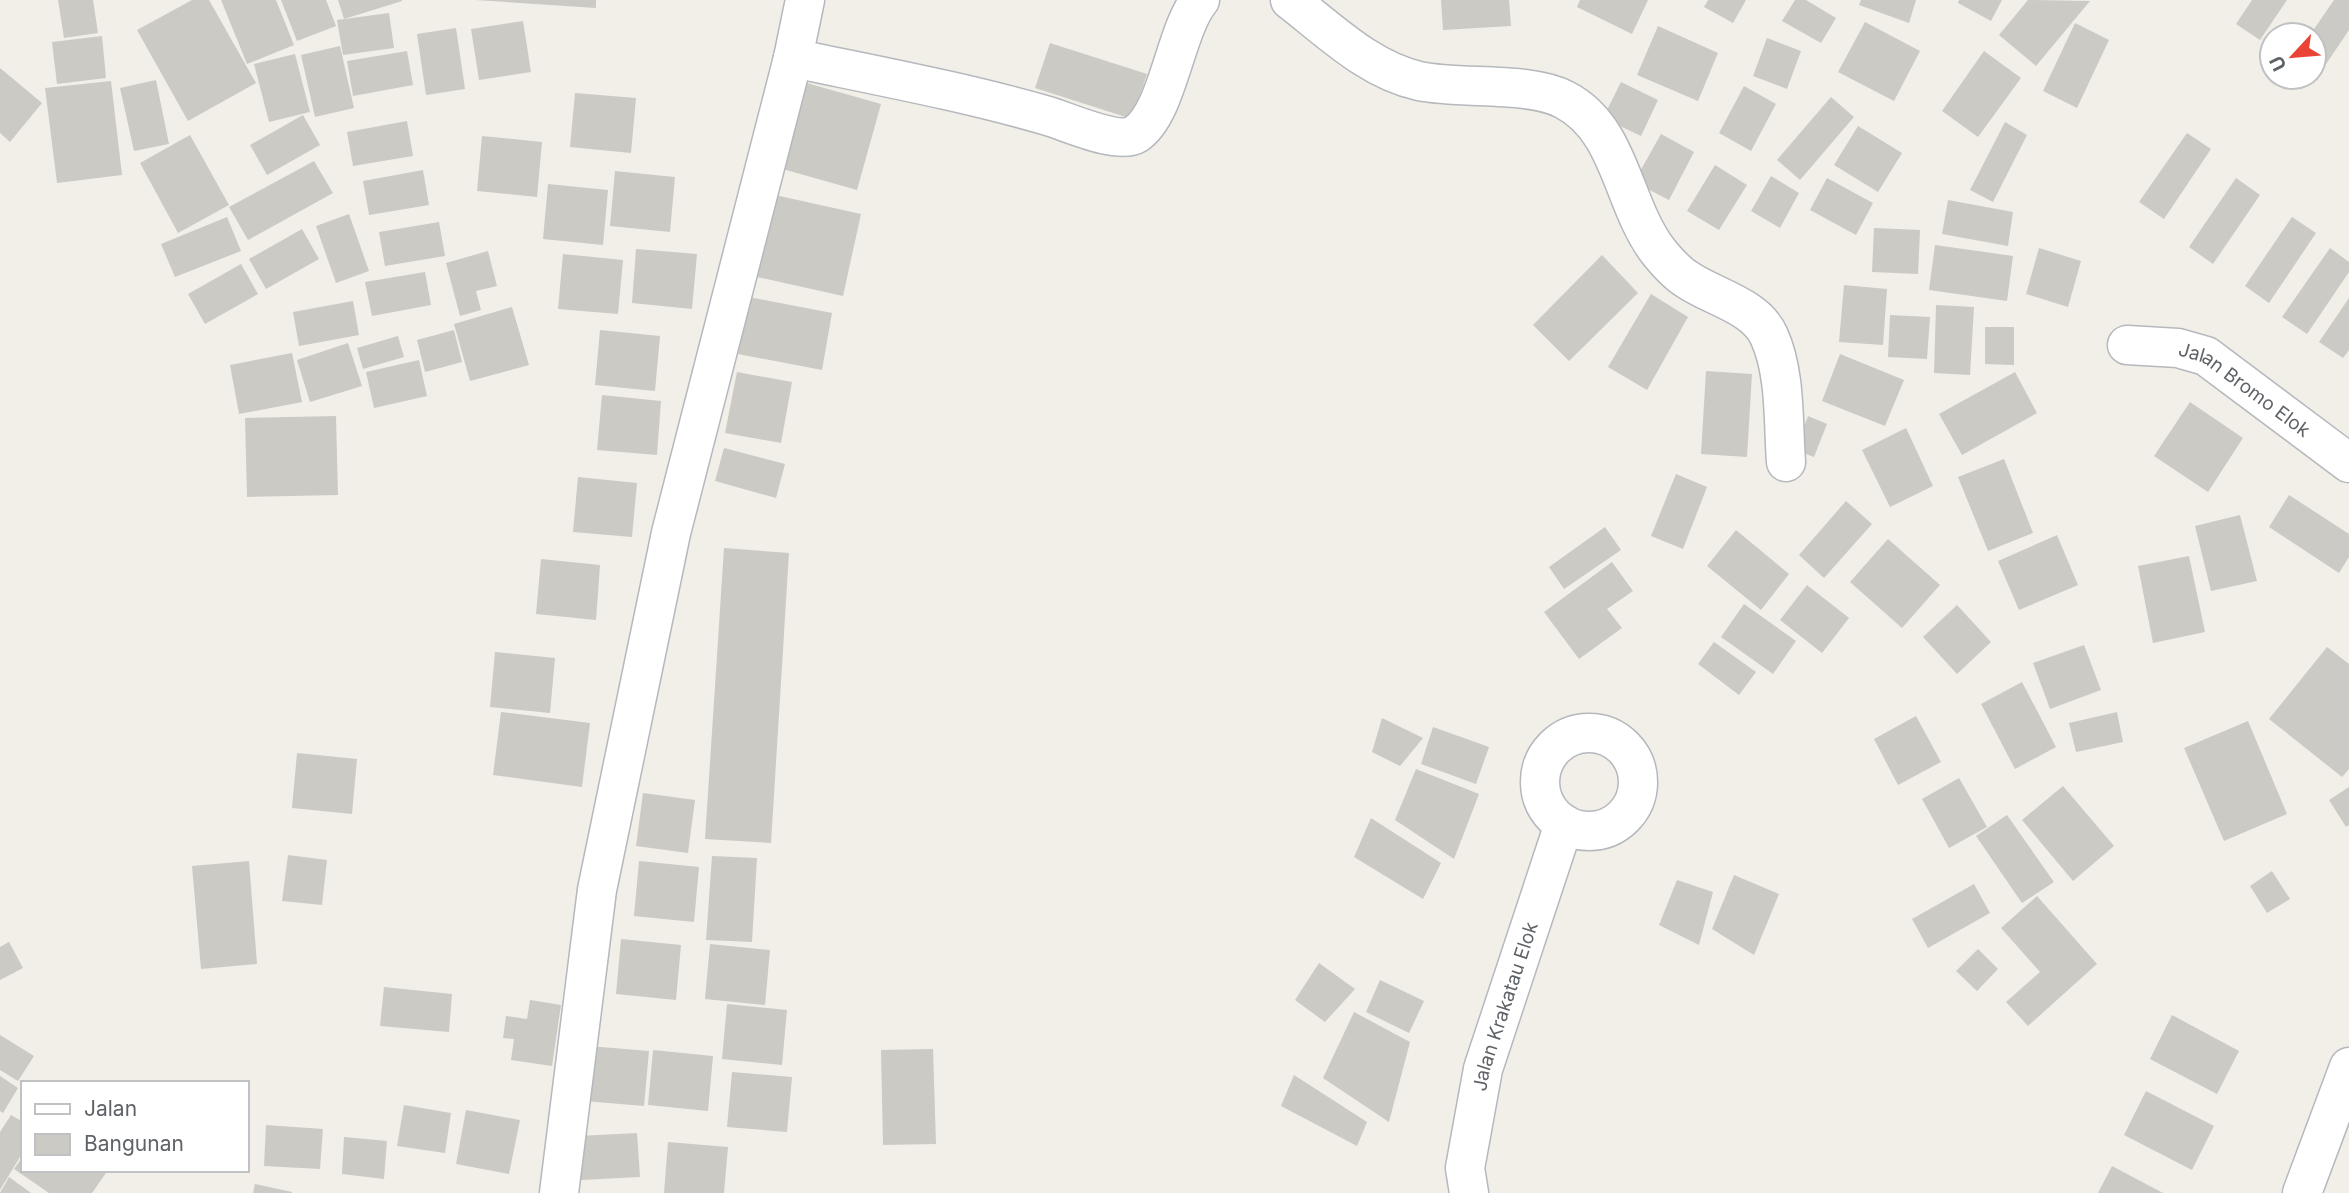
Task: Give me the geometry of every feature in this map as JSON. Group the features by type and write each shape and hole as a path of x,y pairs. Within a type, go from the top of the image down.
{"street":[{"path":"559,1193 597,890 671,534 793,58 805,0"},
{"path":"793,58 992,100 1099,133 1128,136 1136,133 1154,111 1200,0"},
{"path":"1290,0 1363,56 1390,71 1418,81 1452,86 1552,94 1587,116 1608,143 1630,202 1663,257 1685,279 1738,307 1764,326 1770,338 1780,379 1786,462"},
{"name":"Jalan Bromo Elok","path":"2127,345 2178,348 2206,356 2349,463"},
{"name":"Jalan Krakatau Elok","path":"1469,1193 1465,1168 1483,1069 1564,824"},
{"path":"2302,1193 2349,1067"}],"building":[{"path":"58,0 93,0 98,33 64,38"},
{"path":"192,0 209,0 256,83 188,121 137,30"},
{"path":"221,0 276,0 294,45 247,64"},
{"path":"281,0 326,0 336,26 297,41"},
{"path":"338,0 402,0 402,1 344,19"},
{"path":"475,0 596,0 596,8"},
{"path":"1441,0 1509,0 1511,26 1443,30"},
{"path":"1580,0 1648,0 1632,34 1577,7"},
{"path":"1708,0 1746,0 1733,23 1704,7"},
{"path":"1795,0 1806,0 1836,18 1821,43 1782,21"},
{"path":"1861,0 1916,0 1909,23 1859,5"},
{"path":"1959,0 2002,0 1991,21 1958,3"},
{"path":"2028,0 2090,1 2036,66 1999,35"},
{"path":"2252,0 2287,0 2273,21 2258,21 2258,39 2236,24"},
{"path":"2334,0 2349,0 2349,30 2328,61 2328,21 2320,21"},
{"path":"389,13 394,48 343,55 337,20"},
{"path":"523,21 531,72 479,80 471,29"},
{"path":"1865,22 1920,51 1894,101 1838,72"},
{"path":"2075,23 2109,40 2077,108 2043,91"},
{"path":"1658,26 1718,53 1698,101 1637,75"},
{"path":"456,28 465,89 426,95 417,34"},
{"path":"102,36 106,78 57,84 52,42"},
{"path":"1767,38 1801,51 1787,89 1753,76"},
{"path":"1050,43 1147,74 1132,119 1035,88"},
{"path":"340,46 354,108 315,117 301,55"},
{"path":"407,51 413,85 353,96 347,61"},
{"path":"1984,51 2021,78 1978,137 1942,111"},
{"path":"295,54 310,112 269,122 254,64"},
{"path":"0,68 42,103 10,142 0,133"},
{"path":"156,80 169,144 134,151 120,88"},
{"path":"111,81 122,175 57,183 45,88"},
{"path":"803,82 881,104 857,190 779,168"},
{"path":"1621,82 1658,100 1641,136 1603,118"},
{"path":"1744,86 1776,104 1751,151 1719,133"},
{"path":"575,93 636,98 631,153 570,147"},
{"path":"1831,97 1854,117 1800,180 1777,160"},
{"path":"303,115 320,145 267,175 250,145"},
{"path":"407,121 413,156 353,166 347,132"},
{"path":"2005,122 2027,135 1993,202 1970,190"},
{"path":"1858,126 1902,153 1878,192 1834,165"},
{"path":"2187,133 2211,149 2164,219 2139,202"},
{"path":"1661,134 1694,152 1669,200 1634,182"},
{"path":"190,135 229,205 178,233 140,163"},
{"path":"482,136 542,142 537,197 477,191"},
{"path":"314,161 333,193 248,240 229,207"},
{"path":"1715,165 1747,185 1719,230 1687,211"},
{"path":"423,170 429,205 369,215 363,181"},
{"path":"615,171 675,177 670,232 610,226"},
{"path":"1771,176 1799,193 1780,228 1751,211"},
{"path":"1827,178 1873,203 1856,235 1810,210"},
{"path":"2236,178 2260,195 2213,264 2189,247"},
{"path":"548,184 608,190 603,245 543,239"},
{"path":"775,195 861,214 843,296 757,277"},
{"path":"1948,200 2013,212 2008,246 1942,234"},
{"path":"349,214 369,271 336,283 316,226"},
{"path":"227,217 241,251 175,277 161,244"},
{"path":"2292,217 2316,233 2269,303 2245,286"},
{"path":"439,222 445,256 385,266 379,232"},
{"path":"1874,228 1920,230 1918,274 1872,272"},
{"path":"302,229 319,259 266,289 249,259"},
{"path":"1935,245 2013,256 2007,301 1929,290"},
{"path":"2039,248 2081,261 2068,307 2026,294"},
{"path":"2330,248 2349,262 2349,272 2307,334 2282,317"},
{"path":"636,249 697,254 692,309 632,303"},
{"path":"488,251 497,286 476,291 481,310 460,316 446,263"},
{"path":"563,254 623,260 618,314 558,309"},
{"path":"1602,255 1638,293 1569,361 1533,325"},
{"path":"241,264 258,294 205,324 188,294"},
{"path":"425,272 431,305 372,316 365,282"},
{"path":"1844,285 1887,289 1883,345 1839,342"},
{"path":"1651,294 1688,317 1647,390 1608,367"},
{"path":"749,297 832,313 822,370 738,354"},
{"path":"2349,298 2349,350 2343,358 2319,342"},
{"path":"353,301 359,335 299,346 293,312"},
{"path":"1936,305 1974,307 1970,375 1934,373"},
{"path":"512,307 529,365 470,381 454,324"},
{"path":"1890,315 1930,317 1927,359 1888,357"},
{"path":"1985,327 2014,327 2014,365 1985,364"},
{"path":"454,330 462,362 425,372 417,340"},
{"path":"600,330 660,336 655,391 595,385"},
{"path":"398,336 404,357 363,369 357,348"},
{"path":"348,343 362,386 310,402 297,360"},
{"path":"292,353 302,402 239,414 230,365"},
{"path":"1840,354 1904,380 1885,426 1822,401"},
{"path":"419,360 427,396 374,408 366,372"},
{"path":"1706,371 1752,374 1747,457 1701,454"},
{"path":"737,372 792,382 781,443 725,433"},
{"path":"2015,372 2037,413 1962,455 1939,414"},
{"path":"602,395 661,401 657,455 597,450"},
{"path":"2190,402 2243,438 2208,492 2154,456"},
{"path":"336,416 338,495 247,497 245,418"},
{"path":"1808,416 1827,424 1814,457 1795,450"},
{"path":"1906,428 1933,486 1890,507 1862,450"},
{"path":"724,448 785,464 776,498 715,481"},
{"path":"2004,459 2033,533 1988,551 1958,477"},
{"path":"1676,474 1707,487 1683,549 1651,536"},
{"path":"578,477 637,483 632,537 573,532"},
{"path":"2289,495 2349,534 2349,557 2339,573 2269,527"},
{"path":"1846,501 1872,524 1824,578 1799,555"},
{"path":"2240,515 2257,581 2211,591 2195,526"},
{"path":"1605,527 1621,550 1564,589 1549,567"},
{"path":"1736,530 1789,574 1761,610 1707,566"},
{"path":"2057,535 2078,585 2019,610 1998,561"},
{"path":"1888,539 1940,585 1902,628 1850,582"},
{"path":"724,548 789,553 771,843 705,839"},
{"path":"2189,556 2205,632 2153,643 2138,566"},
{"path":"541,559 600,565 596,620 536,614"},
{"path":"1612,562 1633,591 1607,609 1622,628 1579,659 1544,612"},
{"path":"1807,585 1849,618 1822,653 1780,620"},
{"path":"1744,604 1796,641 1773,674 1721,637"},
{"path":"1957,605 1991,642 1957,674 1923,637"},
{"path":"1714,642 1756,672 1739,695 1698,664"},
{"path":"2084,645 2101,690 2050,709 2033,663"},
{"path":"2327,647 2349,664 2349,769 2342,777 2269,719"},
{"path":"495,652 555,658 550,713 490,707"},
{"path":"2022,682 2056,747 2015,769 1981,704"},
{"path":"501,712 590,723 582,787 493,775"},
{"path":"2117,712 2123,742 2076,752 2069,723"},
{"path":"1916,716 1941,762 1898,785 1874,739"},
{"path":"1382,718 1423,738 1400,766 1372,752"},
{"path":"2248,721 2287,814 2224,841 2184,748"},
{"path":"1433,727 1489,747 1476,784 1421,764"},
{"path":"297,753 357,759 352,814 292,808"},
{"path":"1416,769 1479,794 1454,859 1395,820"},
{"path":"1959,778 1987,827 1949,848 1922,799"},
{"path":"2063,786 2114,846 2073,881 2022,820"},
{"path":"2349,787 2349,825 2346,827 2329,800"},
{"path":"643,793 695,800 688,853 636,846"},
{"path":"2007,815 2054,882 2022,903 1976,836"},
{"path":"1371,818 1441,863 1423,899 1354,857"},
{"path":"288,855 327,860 322,905 282,901"},
{"path":"712,856 757,858 752,942 706,940"},
{"path":"249,861 257,964 201,969 192,866"},
{"path":"639,861 699,867 694,922 634,916"},
{"path":"2272,871 2290,899 2267,913 2250,886"},
{"path":"1734,875 1779,894 1754,955 1712,929"},
{"path":"1677,880 1713,892 1699,945 1659,925"},
{"path":"1974,884 1990,913 1928,948 1912,919"},
{"path":"2037,896 2097,964 2028,1026 2006,1002 2040,972 2001,928"},
{"path":"621,939 681,945 676,1000 616,994"},
{"path":"9,942 23,968 0,980 0,947"},
{"path":"710,944 770,950 765,1005 705,999"},
{"path":"1978,949 1998,969 1977,991 1956,971"},
{"path":"1319,963 1355,989 1325,1022 1295,1000"},
{"path":"1380,980 1424,1001 1409,1033 1366,1012"},
{"path":"384,987 452,994 449,1032 380,1026"},
{"path":"530,1000 561,1005 552,1066 511,1060 514,1039 503,1038 506,1016 527,1019"},
{"path":"727,1004 787,1010 782,1065 722,1059"},
{"path":"1354,1012 1410,1042 1389,1122 1323,1078"},
{"path":"2172,1015 2239,1051 2217,1094 2150,1059"},
{"path":"0,1035 34,1056 18,1081 0,1070"},
{"path":"589,1046 649,1051 644,1106 584,1101"},
{"path":"933,1049 936,1144 883,1145 881,1050"},
{"path":"653,1050 713,1056 708,1111 648,1105"},
{"path":"732,1072 792,1077 787,1132 727,1127"},
{"path":"1294,1075 1367,1122 1357,1146 1281,1106"},
{"path":"0,1076 18,1088 3,1113 0,1111"},
{"path":"2146,1091 2214,1126 2192,1170 2124,1135"},
{"path":"404,1105 451,1113 445,1153 397,1146"},
{"path":"466,1110 520,1120 509,1174 456,1164"},
{"path":"11,1115 21,1121 21,1155 0,1190 0,1132"},
{"path":"266,1125 323,1129 320,1169 264,1166"},
{"path":"637,1133 640,1177 581,1180 578,1136"},
{"path":"344,1137 387,1141 384,1179 342,1174"},
{"path":"668,1142 728,1147 724,1193 664,1193"},
{"path":"21,1159 21,1172 107,1172 92,1193 49,1193 14,1169"},
{"path":"2112,1166 2163,1193 2098,1193"},
{"path":"9,1177 31,1193 0,1193"},
{"path":"255,1184 292,1192 292,1193 253,1193"}]}
